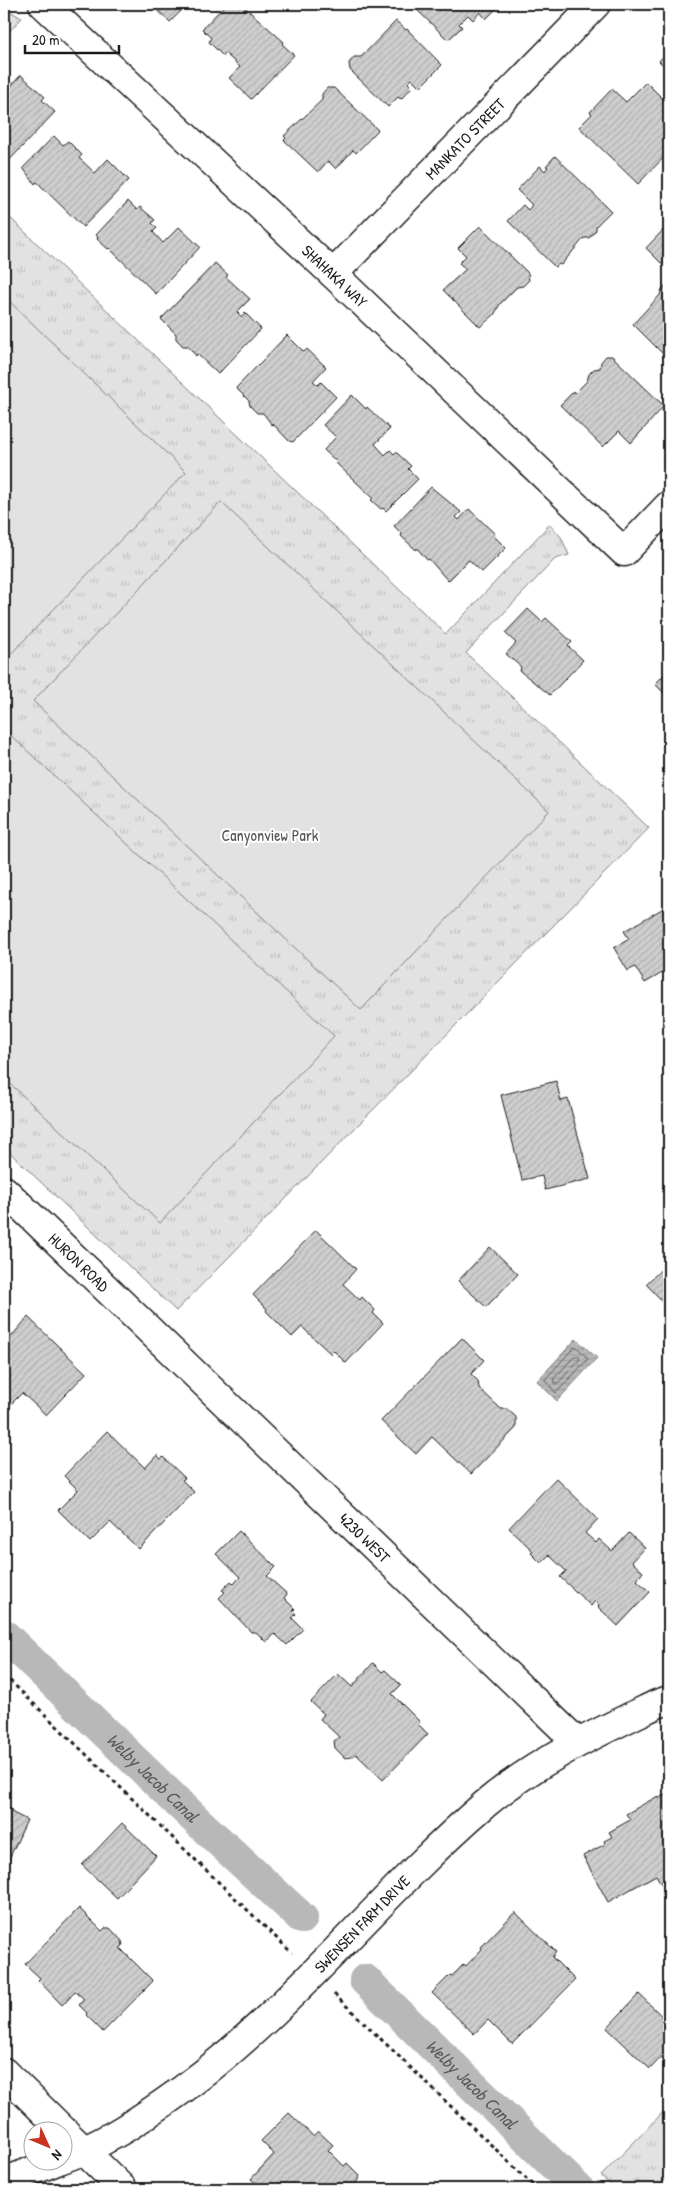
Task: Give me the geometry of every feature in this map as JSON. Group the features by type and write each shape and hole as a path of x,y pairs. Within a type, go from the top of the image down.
{"street":[{"name":"SHAHAKA WAY","path":"43,4 333,274 624,552 669,504"},
{"name":"MANKATO STREET","path":"333,274 596,4"},
{"name":"HURON ROAD","path":"4,1190 154,1333"},
{"name":"4230 WEST","path":"154,1333 577,1742"},
{"name":"SWENSEN FARM DRIVE","path":"72,2155 124,2130 178,2093 229,2054 278,2009 441,1844 486,1804 533,1769 577,1742 669,1700"},
{"path":"4,2072 40,2120"},
{"path":"72,2159 123,2189"},
{"name":"SWENSEN FARM DRIVE","path":"4,2182 35,2170"}],"path":[{"path":"4,1675 283,1945"},
{"path":"340,2000 537,2189"}],"green space":[{"path":"4,8 22,18 4,37"},
{"name":"Canyonview Park","path":"4,212 446,634 550,524 561,537 569,555 555,559 466,653 649,828 176,1311 4,1147"},
{"path":"4,296 186,472 4,661"},
{"path":"221,502 549,811 361,1010 33,701"},
{"path":"5,730 334,1036 160,1223 4,1078"},
{"path":"669,2106 669,2189 615,2189 601,2176"}],"water":[{"path":"576,1339 597,1358 557,1401 537,1381"}],"building":[{"path":"151,4 188,4 170,22"},
{"path":"226,4 241,4 284,42 282,44 294,55 251,99 229,78 240,67 225,53 223,56 209,42 211,38 202,29"},
{"path":"411,4 501,4 486,19 480,12 473,20 468,15 459,24 462,27 448,40"},
{"path":"396,21 407,29 442,65 420,87 412,79 408,83 412,87 401,99 398,97 388,107 350,70 349,63 354,57 361,57"},
{"path":"669,50 669,71 659,61"},
{"path":"21,75 45,97 42,100 55,112 4,166 4,85 8,89"},
{"path":"646,82 669,105 669,152 638,184 579,127 592,114 590,112 612,89 626,102"},
{"path":"327,88 334,88 378,130 356,153 353,150 336,169 328,161 318,172 284,140 286,138 284,136 322,100 322,94"},
{"path":"54,136 63,145 68,141 82,155 79,158 95,173 108,159 129,180 83,227 37,182 35,184 23,168"},
{"path":"555,156 611,211 596,226 596,230 589,238 584,238 561,265 559,264 555,267 508,221 523,205 528,210 532,205 517,190 540,166 545,171 548,167 546,166"},
{"path":"128,201 137,210 140,207 155,220 152,223 157,228 153,232 163,243 179,227 200,247 156,294 109,248 97,239 96,235"},
{"path":"480,226 528,273 529,280 523,286 517,287 500,304 494,315 480,327 443,290 466,269 459,263 466,256 458,248"},
{"path":"667,226 669,228 669,263 661,263 646,248"},
{"path":"215,263 228,275 226,277 250,299 237,312 242,317 245,313 261,329 218,374 197,354 196,356 188,346 183,346 176,339 176,334 161,319"},
{"path":"669,282 669,360 633,324 660,295 662,289"},
{"path":"287,335 304,352 307,349 326,367 313,381 318,385 321,382 336,397 293,442 289,441 272,425 263,413 257,413 250,406 249,401 236,388"},
{"path":"606,356 612,356 664,406 631,443 619,431 603,447 560,405 587,381 589,374 594,369 600,368 601,362"},
{"path":"352,395 390,429 375,444 385,455 390,450 394,454 396,452 411,466 408,469 418,479 386,511 371,500 373,498 324,450 336,437 323,425"},
{"path":"431,487 461,512 456,517 459,520 469,509 495,534 494,536 506,548 482,572 469,560 448,581 429,559 427,560 417,548 416,550 401,536 402,534 394,526"},
{"path":"528,609 542,622 546,618 572,642 568,646 583,660 550,695 520,671 521,667 506,654 516,643 505,633"},
{"path":"666,673 669,674 669,698 655,684"},
{"path":"669,905 669,969 645,983 635,967 628,971 614,948 629,939 624,931"},
{"path":"556,1081 561,1101 568,1099 590,1179 545,1190 542,1176 522,1180 501,1095"},
{"path":"316,1230 356,1269 343,1284 360,1300 362,1297 375,1310 373,1313 383,1323 346,1363 334,1351 331,1354 302,1327 292,1337 253,1295"},
{"path":"490,1247 518,1274 486,1307 458,1281"},
{"path":"669,1262 669,1308 646,1284"},
{"path":"28,1317 86,1373 46,1415 22,1393 6,1409 4,1407 4,1332 10,1338"},
{"path":"462,1338 484,1360 471,1374 478,1381 479,1388 501,1409 507,1409 516,1417 516,1428 471,1474 432,1437 416,1454 381,1421"},
{"path":"107,1431 145,1468 157,1455 161,1459 163,1457 185,1478 182,1480 194,1492 139,1549 110,1522 90,1542 58,1510 78,1490 64,1476"},
{"path":"556,1478 598,1519 585,1533 596,1543 599,1539 612,1551 629,1533 645,1548 632,1562 643,1572 637,1580 650,1592 618,1626 598,1607 599,1605 595,1601 591,1606 560,1577 566,1571 549,1555 541,1563 531,1553 533,1551 509,1528"},
{"path":"239,1531 276,1567 267,1576 287,1594 284,1598 295,1609 293,1611 296,1614 292,1618 303,1629 287,1645 275,1634 266,1642 256,1632 251,1632 219,1598 225,1592 222,1590 231,1581 234,1584 240,1577 216,1554"},
{"path":"373,1663 382,1672 385,1670 401,1685 392,1694 420,1722 418,1724 428,1734 383,1780 356,1754 345,1758 335,1748 334,1741 339,1737 320,1719 324,1714 311,1702 338,1674 352,1687"},
{"path":"669,1792 669,1897 656,1875 608,1902 583,1856 605,1844 604,1841 612,1837 609,1832 630,1820 626,1814"},
{"path":"4,1806 27,1820 4,1870"},
{"path":"122,1823 156,1856 117,1898 82,1865"},
{"path":"79,1908 102,1931 105,1928 110,1928 122,1941 123,1946 120,1948 153,1981 103,2032 79,2005 84,1999 75,1991 62,2005 38,1980 40,1978 25,1964"},
{"path":"515,1912 556,1952 552,1957 575,1980 512,2044 488,2020 474,2034 432,1993 450,1975 452,1976 464,1964 466,1966 482,1949 481,1947"},
{"path":"639,1994 669,2023 669,2049 650,2069 607,2028"},
{"path":"289,2113 313,2136 318,2131 333,2145 328,2150 344,2166 347,2163 360,2176 355,2185 359,2189 296,2189 292,2185 288,2189 262,2189 251,2179 274,2154 261,2141"}],"waterway":[{"name":"Welby Jacob Canal","path":"4,1635 194,1818 302,1918"},
{"name":"Welby Jacob Canal","path":"365,1980 578,2189"}]}
